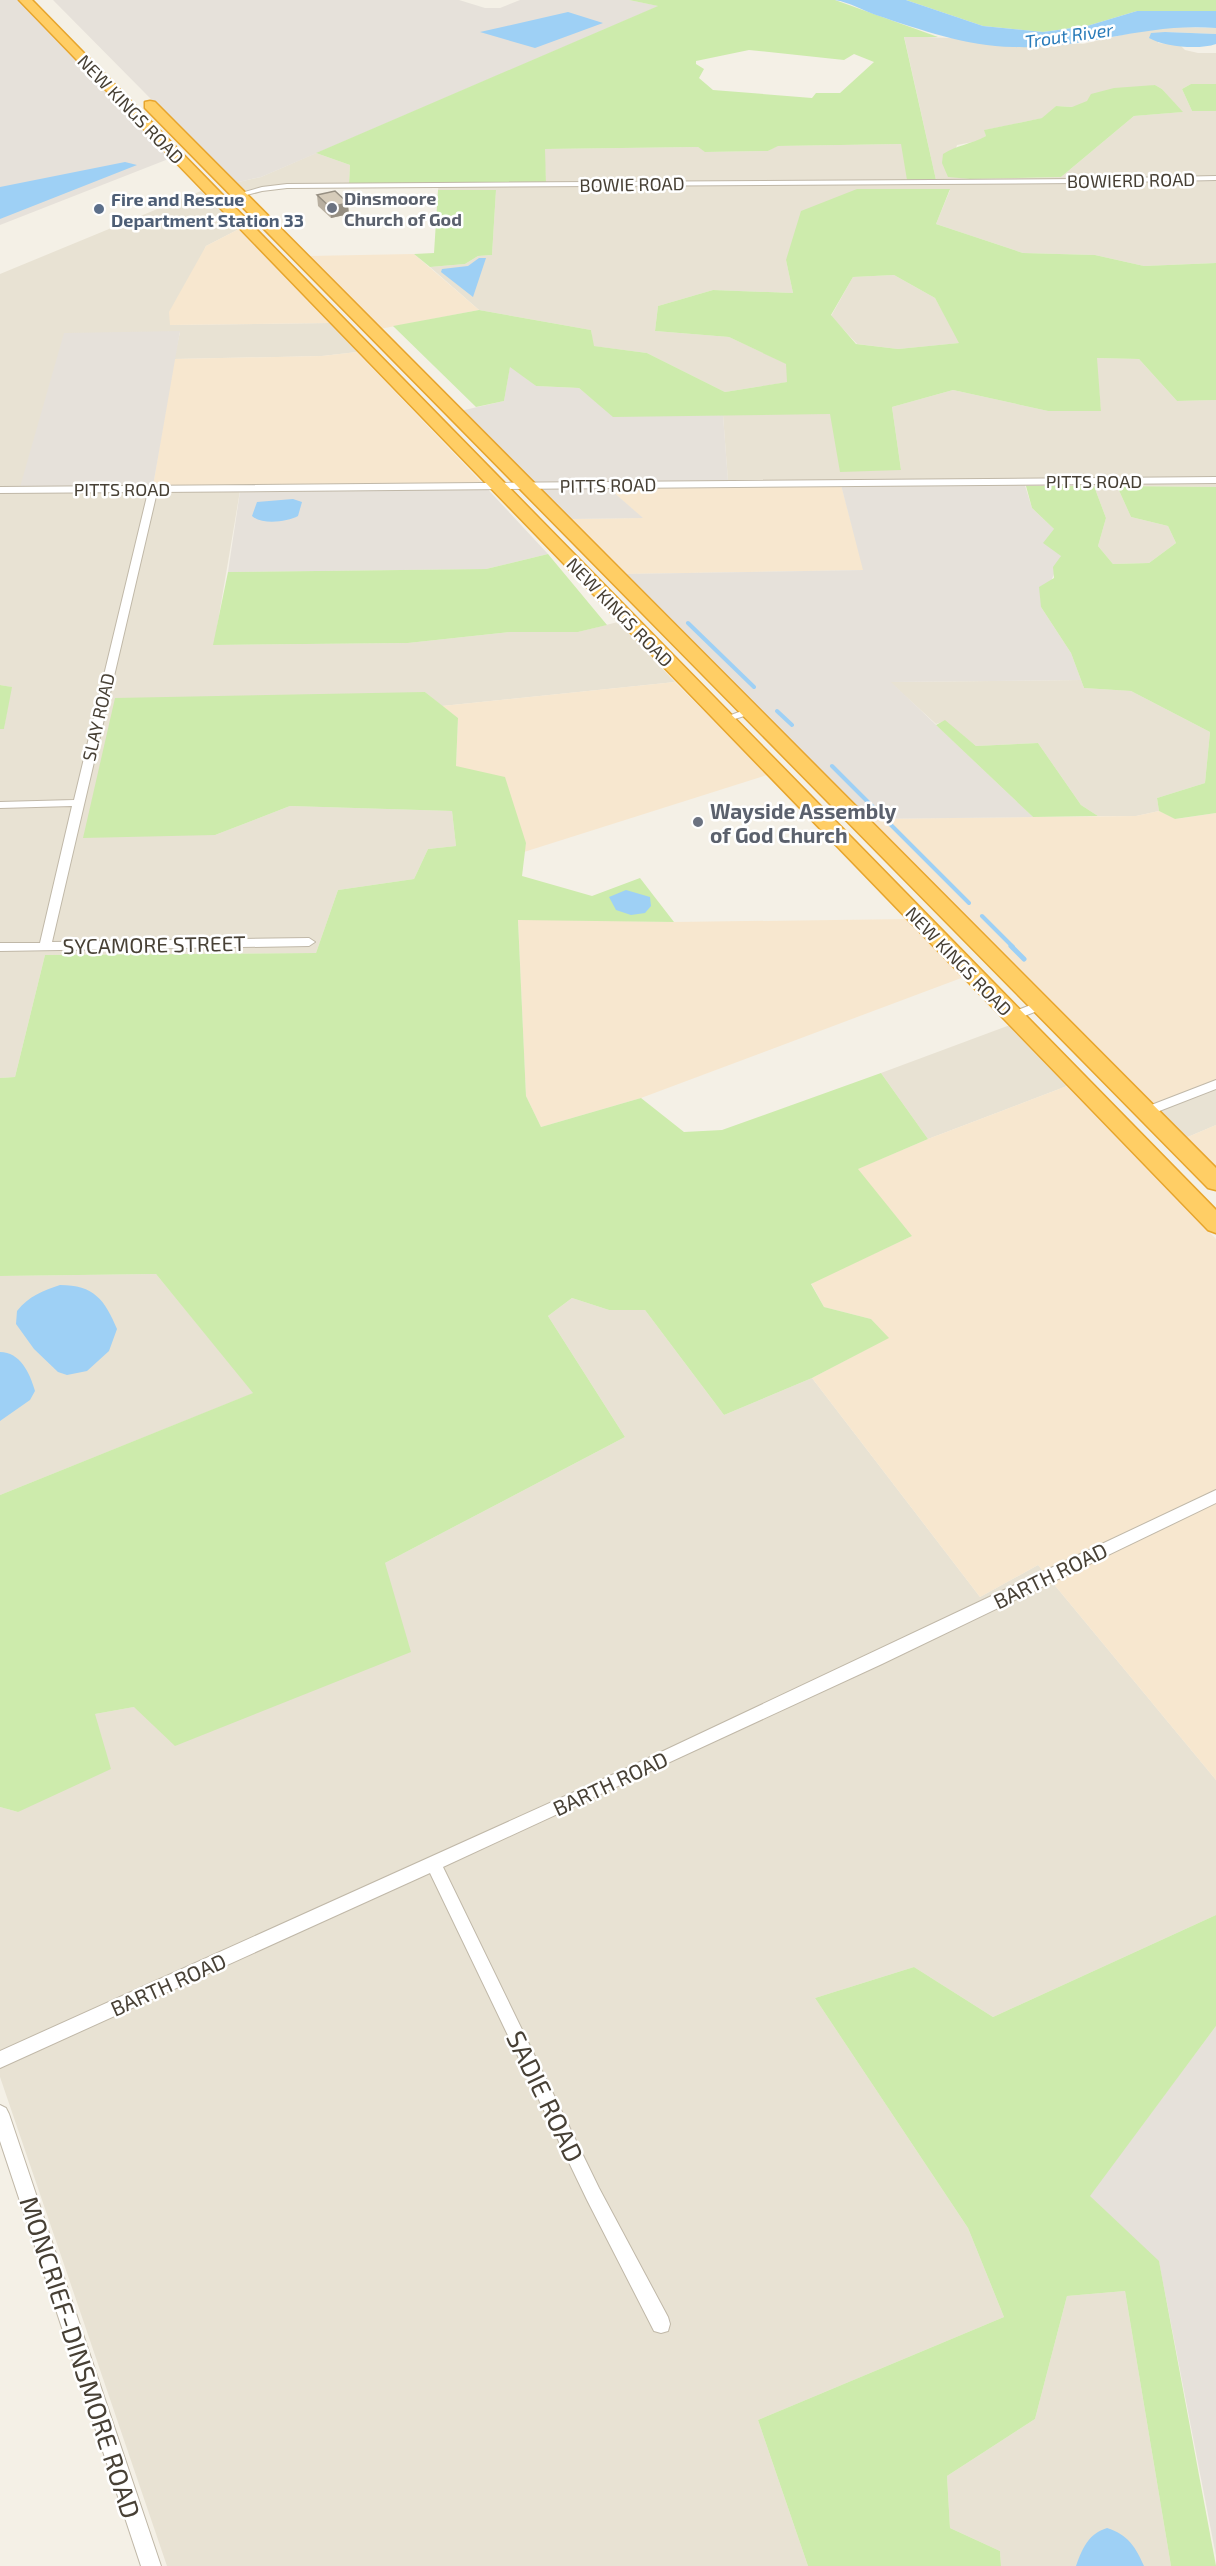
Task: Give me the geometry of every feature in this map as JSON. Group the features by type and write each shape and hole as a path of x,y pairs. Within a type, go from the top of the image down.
{"highway":[{"name":"NEW KINGS ROAD","path":"25,0 1216,1224"},
{"name":"NEW KINGS ROAD","path":"141,96 1216,1182"}],"street":[{"path":"189,169 207,163"},
{"name":"BOWIERD ROAD","path":"1047,181 1216,178"},
{"name":"BOWIE ROAD","path":"219,200 287,186 1047,181"},
{"path":"346,330 367,324"},
{"name":"PITTS ROAD","path":"0,490 1216,480"},
{"name":"SLAY ROAD","path":"45,946 153,489"},
{"path":"725,719 750,711"},
{"path":"0,805 78,803"},
{"name":"SYCAMORE STREET","path":"0,947 309,942"},
{"path":"1014,1016 1041,1005"},
{"path":"1145,1112 1216,1084"},
{"name":"BARTH ROAD","path":"0,2060 434,1865 877,1659 1216,1496"},
{"name":"SADIE ROAD","path":"434,1865 593,2194 661,2324"},
{"name":"MONCRIEF-DINSMORE ROAD","path":"0,2114 151,2566"}],"shaded area":[{"path":"0,0 18,0 171,158 0,225"},
{"path":"53,0 459,0 485,8 500,8 520,0 629,0 659,6 261,177 234,183"},
{"path":"1175,27 1216,28 1216,34 1165,32 1158,43 1180,45 1185,50 1198,53 1216,53 1216,84 1191,84 1182,89 1192,111 1216,111 1216,263 1144,266 1095,255 1023,253 936,224 950,190 786,260 793,293 713,290 658,306 655,331 729,337 787,364 788,382 725,392 647,353 593,346 591,330 479,310 430,267 465,264 478,256 492,255 496,190 438,190 439,184 546,182 544,149 698,147 706,152 768,151 777,146 901,144 936,180 904,36 1083,44 1139,31","holes":["1155,85 1162,89 1182,112 1134,116 1061,177 970,179 948,176 957,145 978,141 986,136 985,130 1043,118 1056,106 1073,107"]},
{"path":"316,153 350,165 349,184 275,185 242,191 234,183 261,177"},
{"path":"201,191 239,229 206,246 171,325 330,323 357,352 322,356 174,359 180,332 20,487 241,485 214,645 408,643 510,632 578,632 618,622 675,682 442,706 425,692 215,835 290,806 452,811 456,846 428,849 414,879 338,890 316,953 45,955 15,1077 0,1078 0,729 4,729 11,687 0,685 0,274"},
{"path":"239,229 330,323 170,325 169,312 206,246"},
{"path":"414,254 479,310 380,329 307,256"},
{"path":"894,275 935,298 960,343 898,349 857,344 831,316 853,277"},
{"path":"180,331 153,486 20,487 64,333"},
{"path":"357,352 482,483 153,486 174,359 322,356"},
{"path":"1096,358 1139,359 1177,401 1216,400 1216,487 1117,486 1131,517 1168,526 1176,543 1149,563 1113,564 1098,546 1106,518 1094,486 1026,486 1022,479 728,481 723,415 831,413 901,470 892,407 953,390 1048,411 1101,411"},
{"path":"510,366 536,386 579,388 613,416 723,415 728,481 603,483 643,518 571,519 460,411 504,401"},
{"path":"1023,479 1032,508 1054,529 1061,556 1041,607 1071,653 1081,680 891,682 1033,817 866,819 624,574 863,570 840,481"},
{"path":"840,481 864,570 624,574 571,519 642,518 602,482"},
{"path":"482,483 548,554 486,569 228,572 241,485"},
{"path":"1081,680 1084,688 1131,691 1210,732 1205,783 1157,798 1159,811 1136,816 1098,816 1081,805 1038,743 976,746 945,721 936,724 890,682"},
{"path":"675,682 767,775 524,852 526,843 456,766 458,718 442,706"},
{"path":"1159,811 1176,819 1216,813 1216,1080 1148,1107 866,819 1136,816"},
{"path":"518,919 674,922 909,919 964,977 641,1098 541,1127 526,1096"},
{"path":"1010,1025 1067,1086 928,1139 881,1073"},
{"path":"1216,1080 1216,1125 1183,1139 1148,1107"},
{"path":"1067,1086 1216,1239 1216,1780 1038,1565 980,1597 812,1378 888,1338 871,1319 824,1307 811,1283 912,1236 857,1169 928,1139"},
{"path":"1216,1125 1216,1172 1183,1139"},
{"path":"156,1274 254,1393 0,1495 0,1276"},
{"path":"572,1298 609,1310 645,1310 724,1415 812,1378 980,1597 1038,1565 1216,1780 1216,1915 993,2017 914,1967 815,1998 968,2228 1004,2317 758,2420 808,2566 167,2566 0,2077 0,1807 18,1812 95,1714 134,1707 385,1563 625,1437 548,1316"},
{"path":"1216,2026 1216,2556 1159,2262 1089,2196"},
{"path":"1125,2291 1171,2566 1001,2566 1000,2551 950,2528 947,2476 1035,2419 1067,2296"}],"green space":[{"path":"629,0 835,0 938,37 904,37 936,180 907,180 901,144 778,146 768,151 705,152 698,147 545,149 546,183 349,184 350,165 316,153 658,6","holes":["749,50 844,60 854,54 874,62 840,93 816,93 812,98 713,90 699,78 704,69 696,64 696,61"]},
{"path":"906,0 1216,0 1216,11 1137,11 1087,26 1043,32 983,26"},
{"path":"1191,84 1216,84 1216,111 1192,111 1182,89"},
{"path":"1155,85 1162,89 1183,112 1134,116 1061,177 970,179 948,177 942,163 943,154 986,136 984,130 1042,118 1056,106 1072,107 1087,101 1091,94 1114,88"},
{"path":"857,189 950,189 936,224 1023,253 1095,255 1144,266 1216,263 1216,400 1177,401 1139,359 1097,358 1101,411 1048,411 953,390 892,407 901,470 840,472 830,414 613,417 579,388 536,386 510,367 504,401 476,407 393,326 479,310 591,330 594,346 647,353 725,392 787,382 786,364 729,337 655,331 658,306 713,290 793,293 786,260 801,211","holes":["894,275 935,298 959,343 898,349 856,344 831,315 853,277"]},
{"path":"438,190 496,190 492,255 478,256 465,264 430,267 414,254 434,253"},
{"path":"1026,486 1094,486 1106,518 1098,546 1113,564 1149,563 1176,543 1168,526 1131,517 1117,486 1216,487 1216,813 1175,819 1159,811 1157,798 1205,783 1210,732 1131,691 1084,688 1071,653 1041,607 1039,587 1054,578 1053,567 1061,556 1043,543 1054,529 1032,508"},
{"path":"548,554 607,625 578,632 510,632 408,643 213,645 228,572 486,569"},
{"path":"0,685 12,687 4,729 0,729"},
{"path":"425,692 458,718 456,766 505,777 526,843 522,876 592,896 640,878 674,922 518,920 526,1096 541,1127 641,1098 684,1132 722,1130 881,1073 928,1139 858,1169 912,1236 811,1284 824,1307 871,1319 889,1338 812,1378 724,1415 645,1310 609,1310 572,1298 548,1316 625,1437 385,1563 411,1652 175,1746 134,1707 95,1714 111,1769 18,1812 0,1807 0,1495 253,1393 156,1274 0,1276 0,1078 15,1077 45,955 316,953 338,890 414,879 428,849 456,846 452,811 290,806 215,835 83,838 115,698"},
{"path":"945,720 976,746 1038,743 1081,805 1098,816 1033,817 936,725"},
{"path":"1216,1915 1216,2026 1090,2196 1159,2261 1216,2566 1171,2566 1125,2291 1067,2296 1035,2419 947,2476 950,2528 1000,2551 1001,2566 808,2566 758,2420 1004,2317 968,2228 815,1998 914,1967 993,2017"}],"water":[{"name":"Trout River","path":"835,0 906,0 983,26 1043,32 1087,26 1137,11 1216,11 1216,28 1164,29 1039,47 995,46 927,31"},
{"path":"568,12 603,23 535,48 480,32"},
{"path":"1151,33 1216,34 1216,44 1182,47 1164,44 1149,38"},
{"path":"125,162 137,165 0,219 0,187"},
{"path":"479,258 486,258 473,297 441,272 442,269 468,266"},
{"path":"293,499 302,502 298,516 268,522 252,516 257,502"},
{"path":"626,890 650,897 651,906 645,913 631,915 616,910 609,897"},
{"path":"60,1285 82,1288 97,1296 108,1310 117,1329 109,1351 87,1371 67,1375 58,1372 34,1349 16,1324 17,1311 26,1301"},
{"path":"0,1352 19,1360 27,1371 35,1391 30,1400 0,1421"},
{"path":"1107,2528 1130,2542 1144,2566 1076,2566 1090,2538"}],"building":[{"path":"335,191 348,203 330,207 317,195"}],"waterway":[{"path":"688,623 754,687"},
{"path":"777,711 792,725"},
{"path":"832,766 969,903"},
{"path":"982,916 1013,947"},
{"path":"1011,946 1024,959"}],"place":[{"name":"Dinsmoore Church of God","path":"332,208"},
{"name":"Fire and Rescue Department Station 33","path":"99,209"},
{"name":"Wayside Assembly of God Church","path":"698,822"}]}
